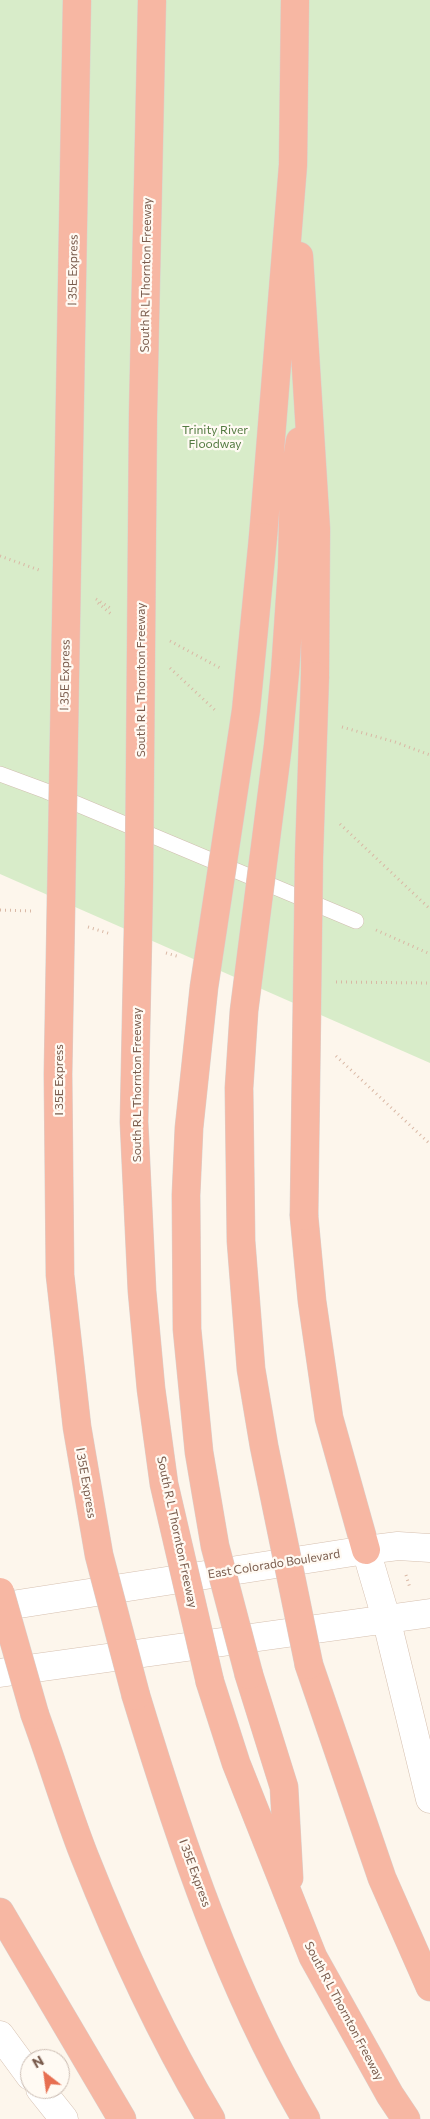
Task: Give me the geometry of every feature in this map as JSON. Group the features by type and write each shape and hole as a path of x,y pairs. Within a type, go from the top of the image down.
{"highway":[{"name":"I 35E Express","path":"77,0 58,1064 60,1275 77,1427 99,1555 136,1696 164,1787 239,1990 306,2119"},
{"name":"South R L Thornton Freeway","path":"152,0 143,415 139,884 134,1122 142,1291 151,1390 164,1484 210,1682 236,1763 313,1957 390,2095 406,2119"},
{"path":"290,1900 284,1787 249,1675 215,1546 199,1452 187,1329 186,1196 188,1128 204,987 247,700 263,537 293,164 295,0"},
{"path":"293,164 316,529 304,1216 312,1301 329,1418 366,1550"},
{"path":"308,388 294,478 292,568 279,736 244,1011 239,1088 241,1241 251,1369 264,1446 309,1665 382,1878 430,1987"},
{"path":"0,1592 35,1715 84,1855 143,1991 192,2088 211,2119"},
{"path":"0,1912 122,2119"}],"street":[{"name":"East Colorado Boulevard","path":"0,1607 366,1550 398,1546 430,1548"},
{"path":"366,1550 386,1618 430,1799"},
{"path":"0,1673 430,1613"},
{"path":"0,2035 20,2062"},
{"path":"48,2099 64,2119"}],"lane":[{"path":"0,774 46,791 356,921"}],"path":[{"path":"356,921 430,954"},
{"path":"331,1051 430,1144"}],"green space":[{"name":"Trinity River Floodway","path":"0,0 430,0 430,1063 0,874"}]}
